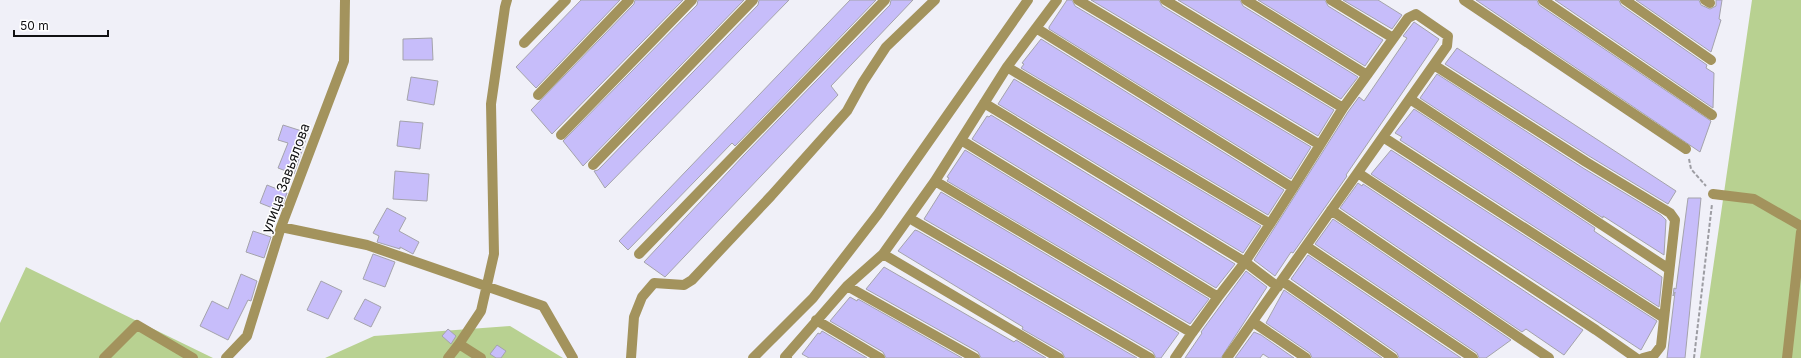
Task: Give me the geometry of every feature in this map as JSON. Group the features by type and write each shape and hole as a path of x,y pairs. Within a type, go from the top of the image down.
{"street":[{"name":"улица Завьялова","path":"226,358 247,336 281,226 344,62 345,0"},
{"path":"448,358 481,311 494,254 491,104 507,0"},
{"path":"524,43 566,0"},
{"path":"538,95 629,0"},
{"path":"561,135 692,0"},
{"path":"593,165 753,0"},
{"path":"639,254 885,0"},
{"path":"631,358 634,318 642,297 654,283 684,285 692,280 771,196 847,111 863,82 886,47 935,0"},
{"path":"753,358 813,298 874,220 1028,0"},
{"path":"787,358 785,357 847,286 884,254 935,181 1007,67 1057,0"},
{"path":"1078,0 1320,145"},
{"path":"1165,0 1343,108"},
{"path":"1246,0 1367,75"},
{"path":"1331,0 1393,38"},
{"path":"1464,0 1686,149"},
{"path":"1543,0 1712,115"},
{"path":"1625,0 1711,60"},
{"path":"1175,358 1245,262 1343,108 1408,18 1416,14 1448,36 1447,46 1228,358"},
{"path":"1036,28 1293,188"},
{"path":"1434,65 1586,162 1670,212 1675,220 1661,346 1654,356 1643,358"},
{"path":"1007,67 1270,224"},
{"path":"1410,99 1669,269"},
{"path":"984,103 1245,262 1393,358"},
{"path":"1383,137 1664,318"},
{"path":"961,140 1218,297"},
{"path":"1358,173 1636,358"},
{"path":"935,181 1192,333"},
{"path":"1713,194 1754,199 1801,226"},
{"path":"1331,210 1550,358"},
{"path":"909,218 1150,358"},
{"path":"281,226 367,245 543,306 573,358"},
{"path":"1787,358 1801,232"},
{"path":"1306,246 1473,358"},
{"path":"884,254 1059,358"},
{"path":"847,286 975,358"},
{"path":"816,320 880,358"},
{"path":"1253,322 1306,358"},
{"path":"104,358 137,325 193,358"},
{"path":"459,344 481,358"}],"path":[{"path":"1686,149 1691,168 1713,194 1694,358"}],"green space":[{"path":"1752,0 1801,0 1801,358 1700,358"},
{"path":"26,267 213,358 0,358 0,323"},
{"path":"510,326 563,358 325,358 374,336"}],"building":[{"path":"581,0 620,0 536,88 516,67"},
{"path":"635,0 683,0 552,134 531,110 634,4"},
{"path":"698,0 744,0 583,166 563,141 697,5"},
{"path":"759,0 789,0 605,188 594,171 598,170 758,5"},
{"path":"850,0 876,0 735,146 732,143 628,250 619,241"},
{"path":"891,0 913,0 831,86 838,95 665,277 644,262 744,155 890,5"},
{"path":"1067,0 1072,0 1075,6 1311,147 1291,179 1049,29"},
{"path":"1091,0 1159,0 1162,6 1334,110 1318,136"},
{"path":"1178,0 1240,0 1243,6 1358,77 1341,99"},
{"path":"1258,0 1325,0 1328,6 1383,40 1365,66"},
{"path":"1343,0 1378,0 1402,15 1392,29"},
{"path":"1476,0 1537,0 1539,5 1711,121 1700,152"},
{"path":"1555,0 1619,0 1621,5 1707,65 1706,68 1714,73 1713,108"},
{"path":"1636,0 1699,0 1701,5 1710,9 1716,6 1716,0 1722,0 1719,19 1721,20 1711,52"},
{"path":"1414,22 1439,39 1346,175 1347,176 1275,276 1254,260 1348,112 1359,97 1364,101 1407,38 1403,36"},
{"path":"432,38 433,60 403,60 403,39"},
{"path":"1041,39 1284,190 1268,215 1021,68 1024,64 1022,63"},
{"path":"1457,48 1676,191 1668,204 1589,156 1445,64"},
{"path":"1437,74 1583,168 1661,215 1666,220 1664,255 1603,216 1603,218 1420,98"},
{"path":"411,77 438,81 434,105 407,100"},
{"path":"1014,79 1261,226 1243,253 998,104"},
{"path":"1414,109 1595,228 1594,231 1662,277 1659,307 1400,140 1402,137 1395,133"},
{"path":"991,115 1235,264 1216,288 972,139 987,116 989,117"},
{"path":"400,121 423,123 420,149 397,146"},
{"path":"283,125 308,133 294,174 278,168 288,143 278,140"},
{"path":"965,150 1209,299 1190,324 947,181 949,178 947,177"},
{"path":"1391,150 1657,321 1641,350 1371,174"},
{"path":"395,171 429,174 427,201 393,199"},
{"path":"1358,183 1362,186 1363,184 1583,330 1564,355 1526,329 1522,332 1340,208"},
{"path":"267,185 287,193 280,211 260,203"},
{"path":"941,192 1179,333 1161,358 1156,358 1153,352 924,219"},
{"path":"1688,198 1701,198 1685,358 1667,358 1675,292 1673,296 1674,288 1676,289"},
{"path":"387,208 406,218 399,231 419,242 413,254 400,247 400,249 377,242 379,236 373,233"},
{"path":"1333,219 1511,340 1486,358 1479,358 1477,353 1315,244"},
{"path":"915,230 1137,358 1065,358 1062,352 1022,329 1023,327 898,251"},
{"path":"253,231 271,237 264,258 246,252"},
{"path":"373,254 395,262 385,287 363,279"},
{"path":"1308,255 1461,358 1399,358 1397,353 1291,279"},
{"path":"884,267 1014,342 1016,340 1046,358 981,358 978,352 866,289"},
{"path":"1246,271 1267,287 1221,358 1185,358 1202,333 1201,332"},
{"path":"241,274 257,281 251,301 248,300 228,340 200,326 212,301 228,309"},
{"path":"321,281 342,291 328,319 307,310"},
{"path":"1284,290 1382,358 1312,358 1310,353 1266,323"},
{"path":"850,297 857,301 858,299 962,358 886,358 883,352 830,321"},
{"path":"365,299 381,307 371,327 354,319"},
{"path":"448,329 456,336 451,344 442,336"},
{"path":"822,331 867,358 809,358 802,354 818,333 820,334"},
{"path":"1254,332 1261,335 1294,358 1269,358 1263,354 1260,358 1235,358"},
{"path":"497,345 506,351 501,358 496,358 490,354"}]}
